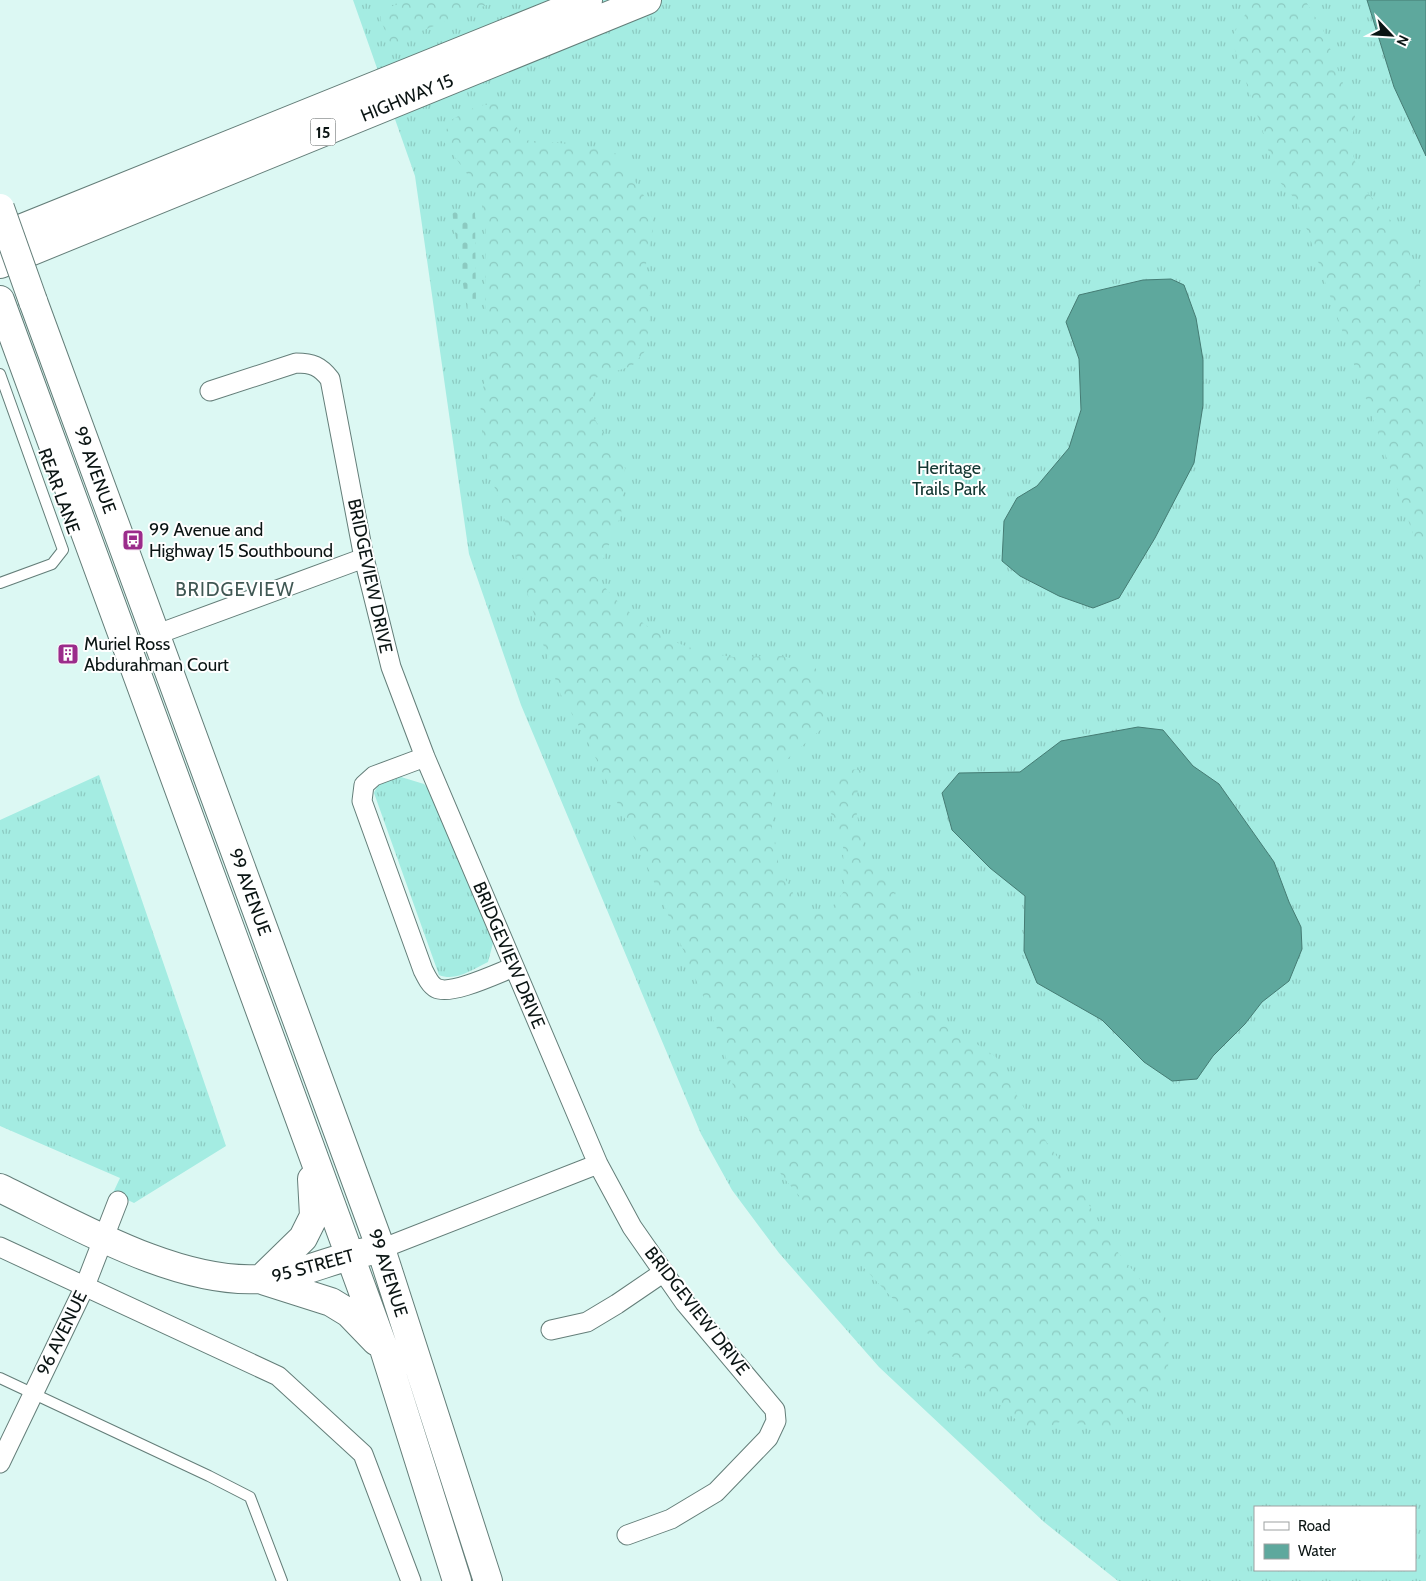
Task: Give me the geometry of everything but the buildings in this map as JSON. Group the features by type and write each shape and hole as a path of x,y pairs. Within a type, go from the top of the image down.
{"main road":[{"name":"HIGHWAY 15","path":"0,237 588,0"},
{"name":"HIGHWAY 15","path":"0,264 647,0"},
{"name":"99 AVENUE","path":"0,208 381,1249 488,1581"},
{"name":"99 AVENUE","path":"2,305 384,1349 457,1581"},
{"path":"310,1150 314,1216 304,1238 261,1280 331,1302 349,1313 384,1349"},
{"name":"95 STREET","path":"0,1188 103,1237 168,1265 211,1278 261,1280 303,1272 349,1255 381,1249"}],"street":[{"name":"BRIDGEVIEW DRIVE","path":"210,390 296,363 310,363 322,369 330,379 364,558 391,667 425,757 598,1164 632,1227 685,1303 775,1410 776,1421 768,1438 716,1492 671,1519 627,1536"},
{"path":"155,635 364,558"},
{"path":"425,757 374,776 364,785 362,801 423,970 437,989 452,990 514,968"},
{"name":"95 STREET","path":"381,1249 598,1164"},
{"name":"96 AVENUE","path":"0,1463 85,1286 118,1201"},
{"path":"0,1247 278,1376 363,1454 411,1581"},
{"path":"551,1330 587,1322 618,1304 664,1272"}],"lane":[{"name":"REAR LANE","path":"0,374 63,550 52,564 0,583"},
{"path":"0,1378 250,1497 282,1581"}],"green space":[{"name":"Heritage Trails Park","path":"353,0 1367,0 1394,87 1426,156 1426,1581 1118,1581 1044,1522 879,1367 779,1253 732,1190 701,1134 521,705 469,554 415,176"},
{"path":"410,0 499,0 414,34 392,47 381,21 381,10"},
{"path":"1254,0 1305,0 1324,32 1355,116 1351,149 1364,188 1405,238 1426,304 1426,571 1297,201 1276,178 1265,138 1231,38"},
{"path":"507,102 522,140 582,145 618,154 651,207 653,229 645,269 651,305 646,350 632,366 592,379 594,418 625,468 621,515 596,577 623,607 653,630 669,639 706,652 733,657 784,657 814,665 825,687 825,726 779,766 772,792 772,828 779,867 802,910 826,915 844,891 843,844 827,803 839,769 862,770 855,804 864,853 888,880 912,930 913,987 951,1027 996,1057 1030,1119 1079,1187 1111,1244 1140,1279 1161,1311 1170,1349 1166,1384 1145,1395 1118,1430 1062,1421 1036,1433 1014,1418 980,1382 913,1320 831,1233 783,1177 747,1125 734,1090 721,1038 642,854 587,740 561,695 544,647 493,482 483,438 480,401 488,367 488,331 485,303 486,227 480,195 442,139 451,120 477,106"},
{"path":"475,209 476,308 467,310 452,212"},
{"path":"99,775 226,1146 134,1203 113,1193 120,1178 0,1126 0,820"},
{"path":"401,777 424,784 430,791 493,943 488,962 458,976 445,977 439,975 374,793 379,785 385,781"}],"water":[{"path":"1367,0 1426,0 1426,156 1394,87"},
{"path":"1171,279 1184,285 1196,318 1203,360 1203,405 1194,463 1155,538 1119,598 1093,608 1059,596 1020,576 1002,561 1004,521 1017,498 1037,486 1069,448 1081,410 1079,359 1066,322 1079,295 1143,280"},
{"path":"1138,727 1163,730 1193,766 1219,784 1274,862 1301,927 1302,949 1289,981 1262,1002 1245,1024 1213,1056 1197,1079 1172,1081 1144,1062 1102,1020 1037,983 1024,951 1025,896 990,868 952,830 942,793 959,773 1020,772 1061,741"}],"place":[{"name":"99 Avenue and Highway 15 Southbound","path":"133,540"},
{"name":"Muriel Ross Abdurahman Court","path":"68,654"}],"district":[{"name":"BRIDGEVIEW","path":"235,589"}]}
